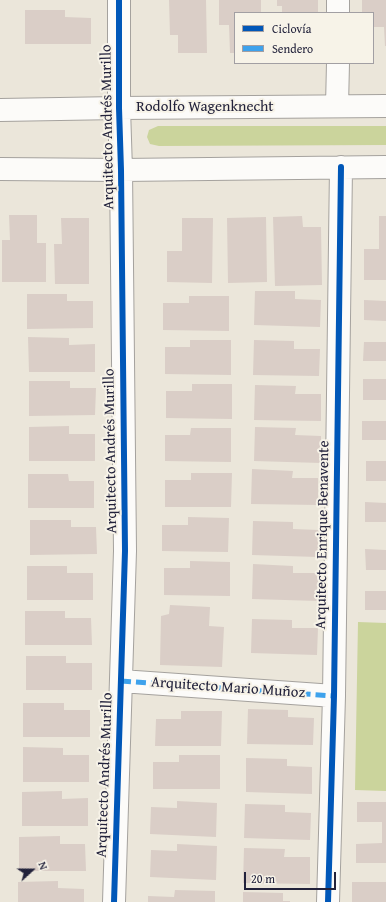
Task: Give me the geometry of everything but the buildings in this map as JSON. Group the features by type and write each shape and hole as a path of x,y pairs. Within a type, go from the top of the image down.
{"street":[{"name":"Arquitecto Andrés Murillo","path":"114,902 125,551 119,0"},
{"path":"338,0 338,12"},
{"path":"337,106 338,64"},
{"name":"Rodolfo Wagenknecht","path":"0,110 386,106"},
{"name":"Arquitecto Enrique Benavente","path":"328,902 334,696 341,167"},
{"path":"0,169 122,170 386,167"},
{"name":"Arquitecto Mario Muñoz","path":"121,681 334,696"}],"green space":[{"path":"158,126 386,126 386,145 159,146 150,144 147,137 149,130"},
{"path":"358,622 386,623 386,791 355,790"}],"marked path":[{"path":"121,681 334,696"}],"cycle path":[{"path":"114,902 125,551 119,0"},
{"path":"328,902 334,696 341,167"}]}
